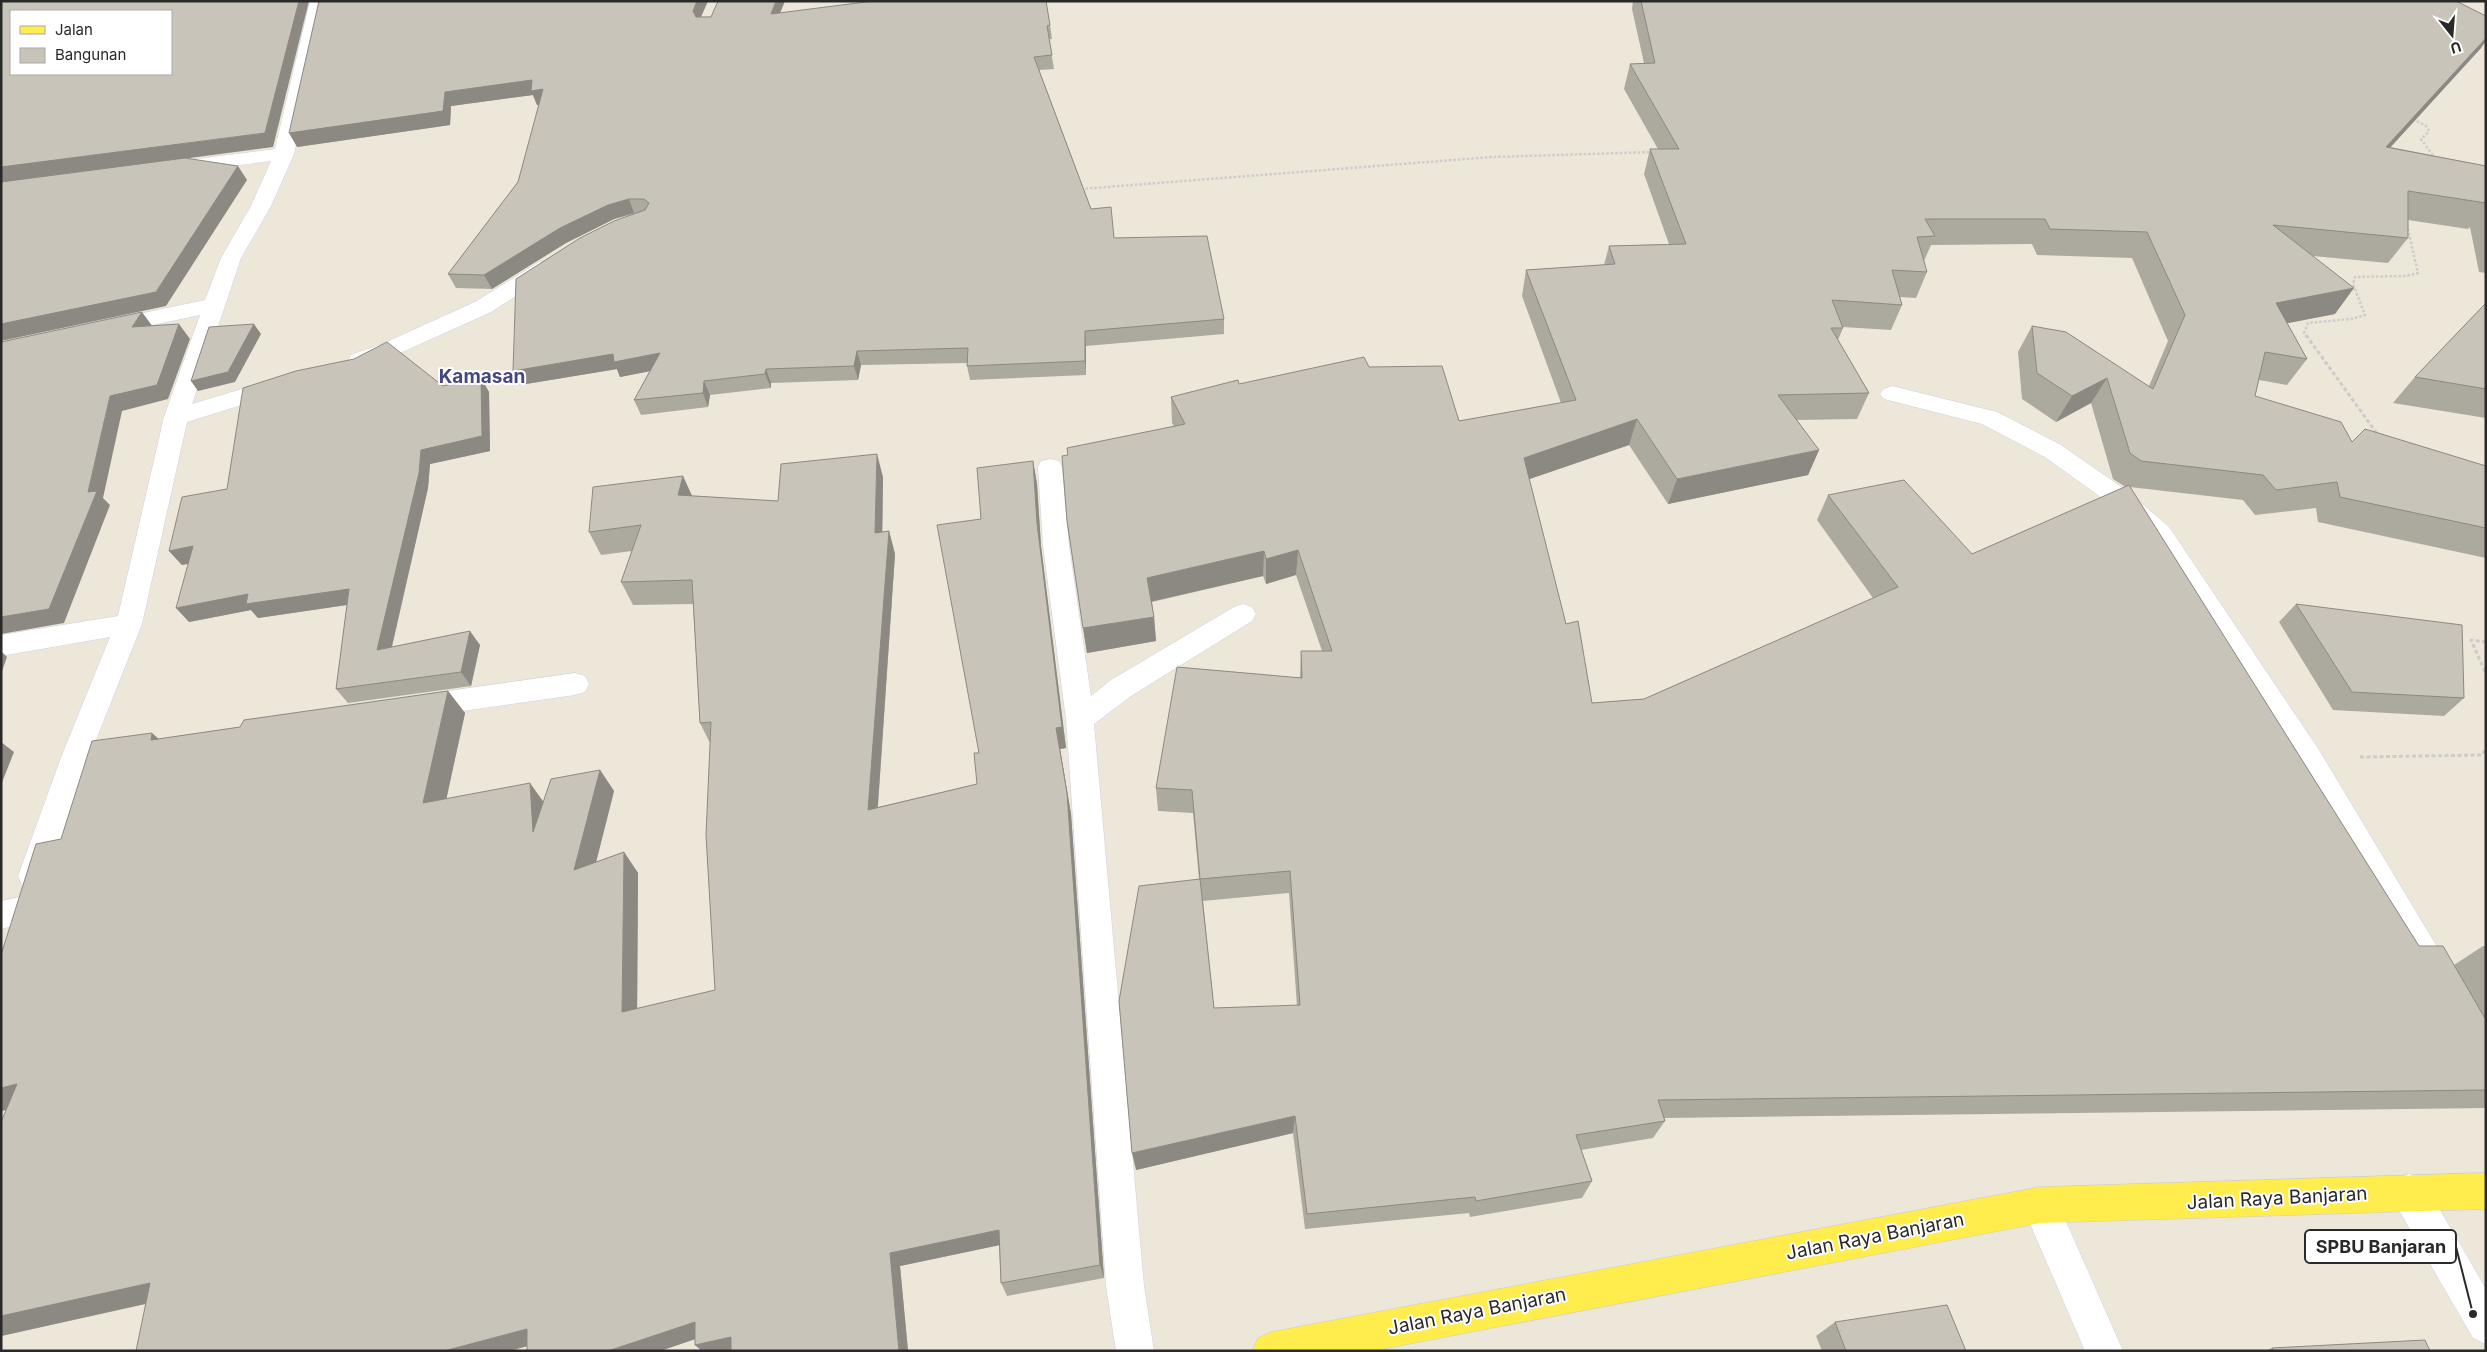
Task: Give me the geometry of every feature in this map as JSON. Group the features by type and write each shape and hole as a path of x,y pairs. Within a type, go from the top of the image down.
{"main road":[{"name":"Jalan Raya Banjaran","path":"1271,1351 1343,1344 2040,1205 2163,1203 2409,1192 2486,1191"}],"street":[{"path":"11,922 129,624 176,417 231,258 261,206 284,154 319,1"},
{"path":"167,169 284,154"},
{"path":"343,365 390,350 483,307 562,257"},
{"path":"88,332 214,305"},
{"path":"176,417 296,381"},
{"path":"1892,394 1989,418 2053,451 2118,497 2160,532 2308,758 2359,840 2448,996"},
{"path":"1050,467 1056,546 1080,719 1125,1286 1135,1351"},
{"path":"1080,719 1121,688 1242,614"},
{"path":"1,646 129,624"},
{"path":"399,709 575,684"},
{"path":"76,754 106,750"},
{"path":"2409,1192 2482,1311"},
{"path":"2040,1205 2104,1351"}],"path":[{"path":"2408,117 2426,126 2429,131 2421,139 2435,158"},
{"path":"1074,191 1089,187 1492,157 1661,152"},
{"path":"2379,437 2304,334 2308,324 2351,319 2366,315 2353,284 2355,277 2418,274 2405,220"},
{"path":"2486,642 2471,640 2486,674"},
{"path":"2308,758 2482,756 2486,749"}],"building":[{"path":"1,1 299,1 265,133 1,167"},
{"path":"319,1 697,1 693,11 696,17 711,17 718,1 776,1 771,14 873,1 1046,1 1050,25 1047,26 1052,55 1034,57 1091,209 1111,207 1114,238 1207,236 1224,319 1085,331 1085,361 967,366 968,348 857,351 854,366 766,369 765,374 704,381 703,393 634,400 660,353 614,362 613,354 513,371 516,279 580,238 614,221 645,210 649,203 644,199 629,199 608,205 560,228 484,275 448,274 518,182 543,89 531,91 532,80 445,92 443,111 289,133"},
{"path":"1641,1 2456,1 2486,16 2486,38 2386,147 2486,166 2486,203 2408,191 2408,238 2273,225 2354,288 2276,303 2307,359 2265,352 2255,396 2341,422 2352,442 2365,429 2486,466 2486,528 2340,497 2337,482 2276,490 2263,475 2141,461 2130,453 2107,378 2072,396 2037,373 2032,326 2066,332 2153,389 2185,315 2147,232 2050,229 2045,219 1925,219 1935,236 1917,237 1927,272 1892,270 1902,305 1832,300 1843,328 1831,328 1869,393 1778,395 1819,450 1677,479 1637,419 1524,458 1566,624 1578,621 1592,703 1644,699 1898,587 1828,495 1904,480 1972,554 2129,485 2419,946 2443,946 2486,1020 2486,1090 1658,1100 1665,1121 1576,1135 1592,1181 1476,1201 1475,1197 1307,1214 1295,1116 1132,1153 1119,1001 1139,886 1200,879 1192,790 1156,788 1177,667 1302,678 1301,651 1332,651 1298,550 1266,559 1264,551 1147,578 1154,617 1083,628 1067,521 1062,456 1068,455 1067,448 1185,424 1171,397 1238,380 1239,384 1364,357 1369,367 1442,366 1459,421 1576,400 1526,270 1615,264 1609,246 1686,244 1650,149 1679,149 1630,64 1655,63","holes":["1290,871 1300,1005 1214,1008 1200,879"]},
{"path":"185,158 238,166 156,292 1,324 1,182"},
{"path":"2486,303 2486,389 2415,377"},
{"path":"142,312 132,327 179,324 157,385 110,396 88,492 97,491 49,609 1,617 1,342"},
{"path":"254,324 228,372 191,381 209,327"},
{"path":"387,342 443,386 481,378 482,436 421,450 419,473 377,650 470,631 461,672 336,689 349,589 246,604 248,594 176,608 193,546 169,551 182,497 227,489 243,388 296,371 354,359"},
{"path":"877,454 875,533 889,531 868,810 977,784 974,753 979,753 937,525 981,519 977,468 1033,461 1037,523 1062,727 1056,728 1067,793 1100,1265 1001,1283 999,1230 890,1253 899,1351 731,1351 731,1337 695,1345 695,1322 608,1351 527,1351 527,1329 444,1351 136,1351 150,1283 1,1316 1,1122 17,1084 1,1088 1,955 36,844 61,839 92,741 152,733 151,740 240,727 244,720 448,691 423,803 530,783 533,832 551,779 600,770 574,870 624,852 622,1012 715,990 706,835 711,722 700,723 692,580 621,582 641,525 589,532 593,487 683,476 678,495 778,501 781,464"},
{"path":"2296,604 2462,625 2464,698 2352,692"},
{"path":"1947,1305 1966,1351 1846,1351 1835,1322"},
{"path":"2425,1340 2430,1351 2273,1351 2272,1348"}],"place":[{"name":"SPBU Banjaran","path":"2473,1314"}],"district":[{"name":"Kamasan","path":"482,376"}]}
